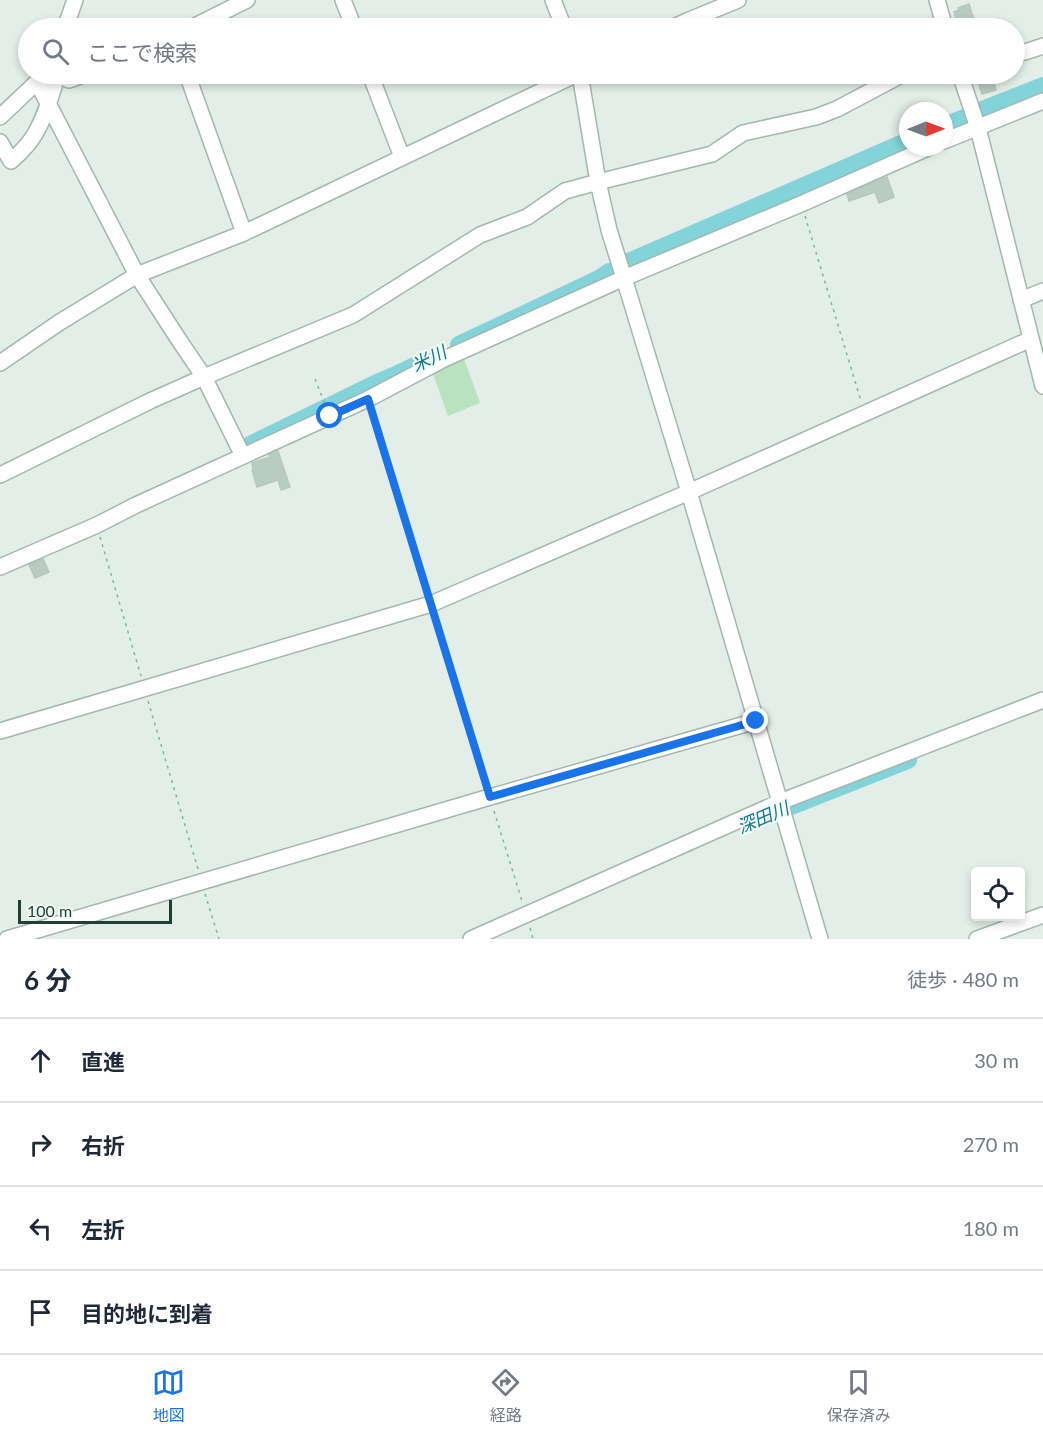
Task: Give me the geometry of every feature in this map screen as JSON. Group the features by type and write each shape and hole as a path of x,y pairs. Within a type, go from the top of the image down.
{"street":[{"path":"69,18 75,0"},
{"path":"211,18 247,0"},
{"path":"343,0 350,18"},
{"path":"553,0 560,18"},
{"path":"694,18 738,0"},
{"path":"936,0 942,18"},
{"path":"1025,52 1043,46"},
{"path":"0,117 39,84"},
{"path":"0,142 6,165 27,146 35,134 49,105 49,84"},
{"path":"49,84 49,105 137,275 204,377 243,456"},
{"path":"191,84 244,233"},
{"path":"374,84 402,157"},
{"path":"0,363 60,321 137,275 244,233 557,84"},
{"path":"580,84 609,231 689,492 820,939"},
{"path":"2,469 204,377 353,315 480,235 526,217 565,191 712,154 743,133 816,117 837,109 884,84"},
{"path":"963,84 978,128 1043,386"},
{"path":"953,138 1043,101"},
{"path":"0,567 97,525 368,399 442,360 624,278 910,156"},
{"path":"1021,300 1043,291"},
{"path":"0,731 431,604 1031,339"},
{"path":"471,939 780,802 1043,700"},
{"path":"8,939 756,721"},
{"path":"977,939 1043,915"}],"path":[{"path":"801,204 865,413"},
{"path":"315,379 325,405"},
{"path":"368,399 526,915"},
{"path":"97,525 219,939"}],"green space":[{"path":"463,356 480,403 448,416 432,371"}],"building":[{"path":"969,4 973,18 956,18 954,12 959,10 958,8"},
{"path":"979,84 994,84 996,90 982,94"},
{"path":"887,177 894,197 879,203 875,192 849,201 847,194"},
{"path":"278,451 290,487 281,490 278,480 257,487 252,463 270,457 269,455"},
{"path":"43,559 49,572 35,578 29,565"}],"waterway":[{"name":"米川","path":"977,112 1043,86"},
{"path":"30,129 41,102"},
{"name":"米川","path":"953,122 964,118"},
{"name":"米川","path":"624,264 899,145"},
{"name":"米川","path":"459,345 599,279 609,272"},
{"name":"米川","path":"250,445 432,358"},
{"name":"深田川","path":"766,816 908,760"}],"route":[{"path":"330,416 368,399 490,797 756,721"}]}
